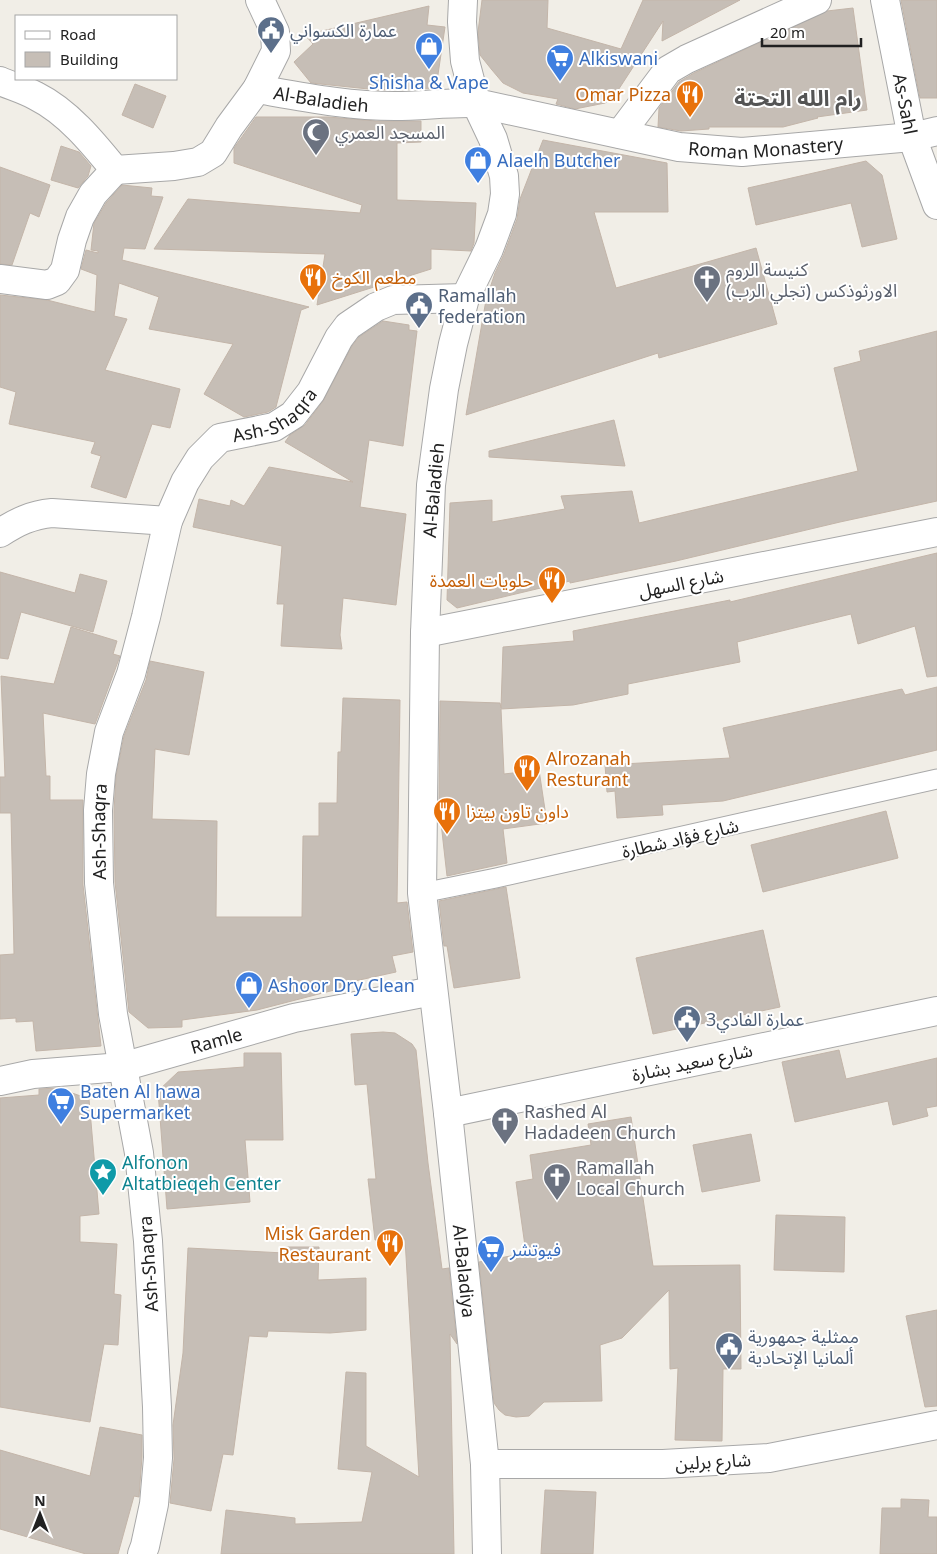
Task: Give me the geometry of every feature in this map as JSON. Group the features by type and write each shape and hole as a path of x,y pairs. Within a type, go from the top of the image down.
{"street":[{"path":"0,279 47,285 58,281 65,270 80,217 93,194 115,170 174,166 198,162 213,154 229,127 257,89 276,51 275,32 260,0"},
{"name":"Al-Baladieh","path":"422,893 425,633 431,485 444,389 453,344 465,298 489,249 502,214 504,194 504,176 493,139 476,103 465,61 462,22 463,0"},
{"path":"620,134 668,70 687,59 817,0"},
{"name":"As-Sahl","path":"885,0 924,134 937,204"},
{"path":"0,81 36,96 62,112 115,170"},
{"name":"Al-Baladieh","path":"257,89 348,103 396,106 455,102 476,103 620,134"},
{"name":"Roman Monastery","path":"620,134 679,147 742,152 924,134"},
{"name":"Ash-Shaqra","path":"142,1554 146,1546 154,1504 158,1458 157,1407 148,1241 139,1153 113,1014 99,883 98,810 101,774 109,732 131,674 168,521 185,482 200,458 220,438 274,428 293,416 311,392 339,338 348,326 362,315 393,300 465,298"},
{"path":"0,533 22,519 38,514 52,513 168,521"},
{"name":"شارع السهل","path":"425,633 937,532"},
{"path":"422,893 433,991"},
{"name":"Ramle","path":"0,1081 33,1074 122,1067 294,1018 433,991"},
{"name":"Al-Baladiya","path":"433,991 448,1113 485,1464 487,1554"},
{"name":"شارع سعيد بشارة","path":"448,1113 937,1011"},
{"name":"شارع برلين","path":"485,1464 663,1464 769,1458 937,1425"}],"lane":[{"name":"شارع فؤاد شطارة","path":"422,893 516,874 937,779"}],"building":[{"path":"482,0 548,0 547,28 621,49 643,0 740,0 662,41 663,21 613,98 605,103 575,109 556,104 558,99 523,93 503,83 480,55 478,32"},
{"path":"901,0 937,0 937,98 920,98"},
{"path":"429,6 427,25 445,27 436,88 378,90 311,83 294,62 313,44 305,35"},
{"path":"853,8 867,110 817,117 783,127 709,127 709,129 681,131 658,127 659,108 679,82 694,73 827,11"},
{"path":"135,84 166,96 153,128 122,115"},
{"path":"256,117 328,117 376,121 421,121 421,142 397,143 397,200 476,203 474,243 471,251 431,249 431,269 317,305 325,254 154,249 188,199 360,213 362,205 234,163 234,148"},
{"path":"543,140 667,163 668,212 594,212 616,288 756,248 777,324 659,358 658,353 466,415 486,300 517,219 520,199"},
{"path":"61,146 79,152 91,166 88,176 78,188 51,180"},
{"path":"866,161 882,175 897,239 862,247 851,203 756,225 748,188"},
{"path":"0,167 50,185 39,217 30,213 12,265 0,264"},
{"path":"122,185 152,188 151,196 163,197 145,249 124,248 122,260 309,307 301,310 276,407 268,412 244,417 204,394 233,344 149,329 159,297 119,283 114,316 127,319 105,370 180,389 170,428 152,424 126,498 91,487 101,456 91,453 95,442 9,424 16,392 0,387 0,295 47,300 95,312 97,275 81,269 86,250 98,253 98,251 91,250 94,223 106,203"},
{"path":"383,321 409,325 409,330 417,331 403,446 369,440 360,507 406,514 396,605 343,598 340,635 342,649 281,646 284,604 277,604 282,546 193,527 199,499 230,506 231,500 244,506 269,467 353,482 285,442 290,435 305,425 323,401 352,346 359,337"},
{"path":"937,331 937,501 676,561 570,583 570,581 457,608 447,600 450,503 492,500 492,522 565,509 561,496 632,491 639,523 858,471 834,368 861,361 859,351"},
{"path":"614,420 625,466 489,457 489,451"},
{"path":"937,553 937,676 927,677 915,626 858,644 851,614 737,642 740,662 628,684 628,694 573,705 501,709 504,774 539,770 547,823 503,829 507,863 447,876 439,805 440,701 500,703 501,708 503,647 574,641 573,631 730,600 730,602"},
{"path":"0,572 75,593 80,574 107,581 93,632 21,612 8,659 0,658"},
{"path":"71,627 117,641 113,654 120,656 95,724 43,713 46,776 50,776 50,800 83,800 83,885 101,1046 36,1051 33,1021 16,1022 16,1018 0,1019 0,955 14,954 11,813 0,813 0,777 5,777 1,676 54,684"},
{"path":"150,661 204,672 189,755 155,749 152,819 217,821 216,917 302,917 303,836 319,836 319,803 337,803 338,752 341,752 343,698 400,700 397,903 407,902 413,952 392,956 396,972 341,984 342,988 257,1010 182,1020 182,1027 148,1028 129,1012 115,882 114,811 116,776 124,736 146,680"},
{"path":"937,687 937,750 723,801 662,805 663,815 617,818 615,791 607,792 605,765 730,758 723,728 902,689 905,695"},
{"path":"886,811 898,858 763,892 751,845"},
{"path":"506,887 520,978 454,988 447,946 444,946 439,901"},
{"path":"763,930 780,1007 653,1034 636,958"},
{"path":"395,1033 412,1044 416,1050 442,1269 449,1268 457,1344 450,1334 454,1554 221,1554 226,1510 295,1518 295,1524 362,1522 372,1472 338,1469 346,1372 366,1373 366,1446 419,1477 405,1239 375,1240 368,1179 376,1179 367,1084 355,1085 351,1034"},
{"path":"839,1050 846,1079 937,1058 937,1106 926,1108 928,1116 893,1125 888,1101 795,1122 782,1062"},
{"path":"244,1053 281,1053 283,1140 245,1140 250,1202 167,1209 158,1091 178,1072 244,1067"},
{"path":"58,1088 89,1099 99,1214 80,1216 80,1242 117,1244 114,1294 121,1295 118,1345 104,1344 90,1422 0,1407 0,1098 39,1095 39,1089"},
{"path":"631,1117 653,1266 740,1265 741,1369 723,1369 722,1441 675,1440 678,1368 670,1369 669,1290 622,1338 600,1345 602,1401 544,1402 529,1416 516,1417 505,1415 494,1403 479,1262 526,1253 516,1182 533,1179 530,1155 591,1145 588,1124"},
{"path":"751,1134 760,1181 702,1192 693,1145"},
{"path":"776,1215 845,1217 844,1272 774,1270"},
{"path":"284,1247 319,1247 318,1280 366,1278 366,1330 330,1333 268,1331 267,1337 249,1336 233,1455 223,1454 211,1511 170,1503 174,1459 173,1425 183,1353 188,1248 284,1253"},
{"path":"937,1310 937,1406 925,1407 906,1316"},
{"path":"100,1427 142,1435 139,1497 134,1496 118,1554 86,1554 0,1529 0,1450 90,1476"},
{"path":"545,1490 596,1492 593,1554 541,1554"},
{"path":"901,1499 929,1500 928,1517 937,1517 937,1554 880,1554 882,1508 901,1508"}],"place":[{"name":"عمارة الكسواني","path":"271,54"},
{"name":"Shisha & Vape","path":"429,70"},
{"name":"Alkiswani","path":"560,82"},
{"name":"Omar Pizza","path":"690,118"},
{"name":"المسجد العمري","path":"316,156"},
{"name":"Alaelh Butcher","path":"478,184"},
{"name":"مطعم الكوخ","path":"313,301"},
{"name":"كنيسة الروم الاورثوذكس (تجلي الرب)","path":"707,303"},
{"name":"Ramallah federation","path":"419,329"},
{"name":"حلويات العمدة","path":"552,604"},
{"name":"Alrozanah Resturant","path":"527,792"},
{"name":"داون تاون بيتزا","path":"447,835"},
{"name":"Ashoor Dry Clean","path":"249,1009"},
{"name":"عمارة الفادي3","path":"687,1043"},
{"name":"Baten Al hawa Supermarket","path":"61,1125"},
{"name":"Rashed Al Hadadeen Church","path":"505,1145"},
{"name":"Alfonon Altatbieqeh Center","path":"103,1196"},
{"name":"Ramallah Local Church","path":"557,1201"},
{"name":"Misk Garden Restaurant","path":"390,1267"},
{"name":"فيوتشر","path":"491,1273"},
{"name":"ممثلية جمهورية ألمانيا الإتحادية","path":"729,1370"}],"district":[{"name":"رام الله التحتة","path":"798,97"}]}
